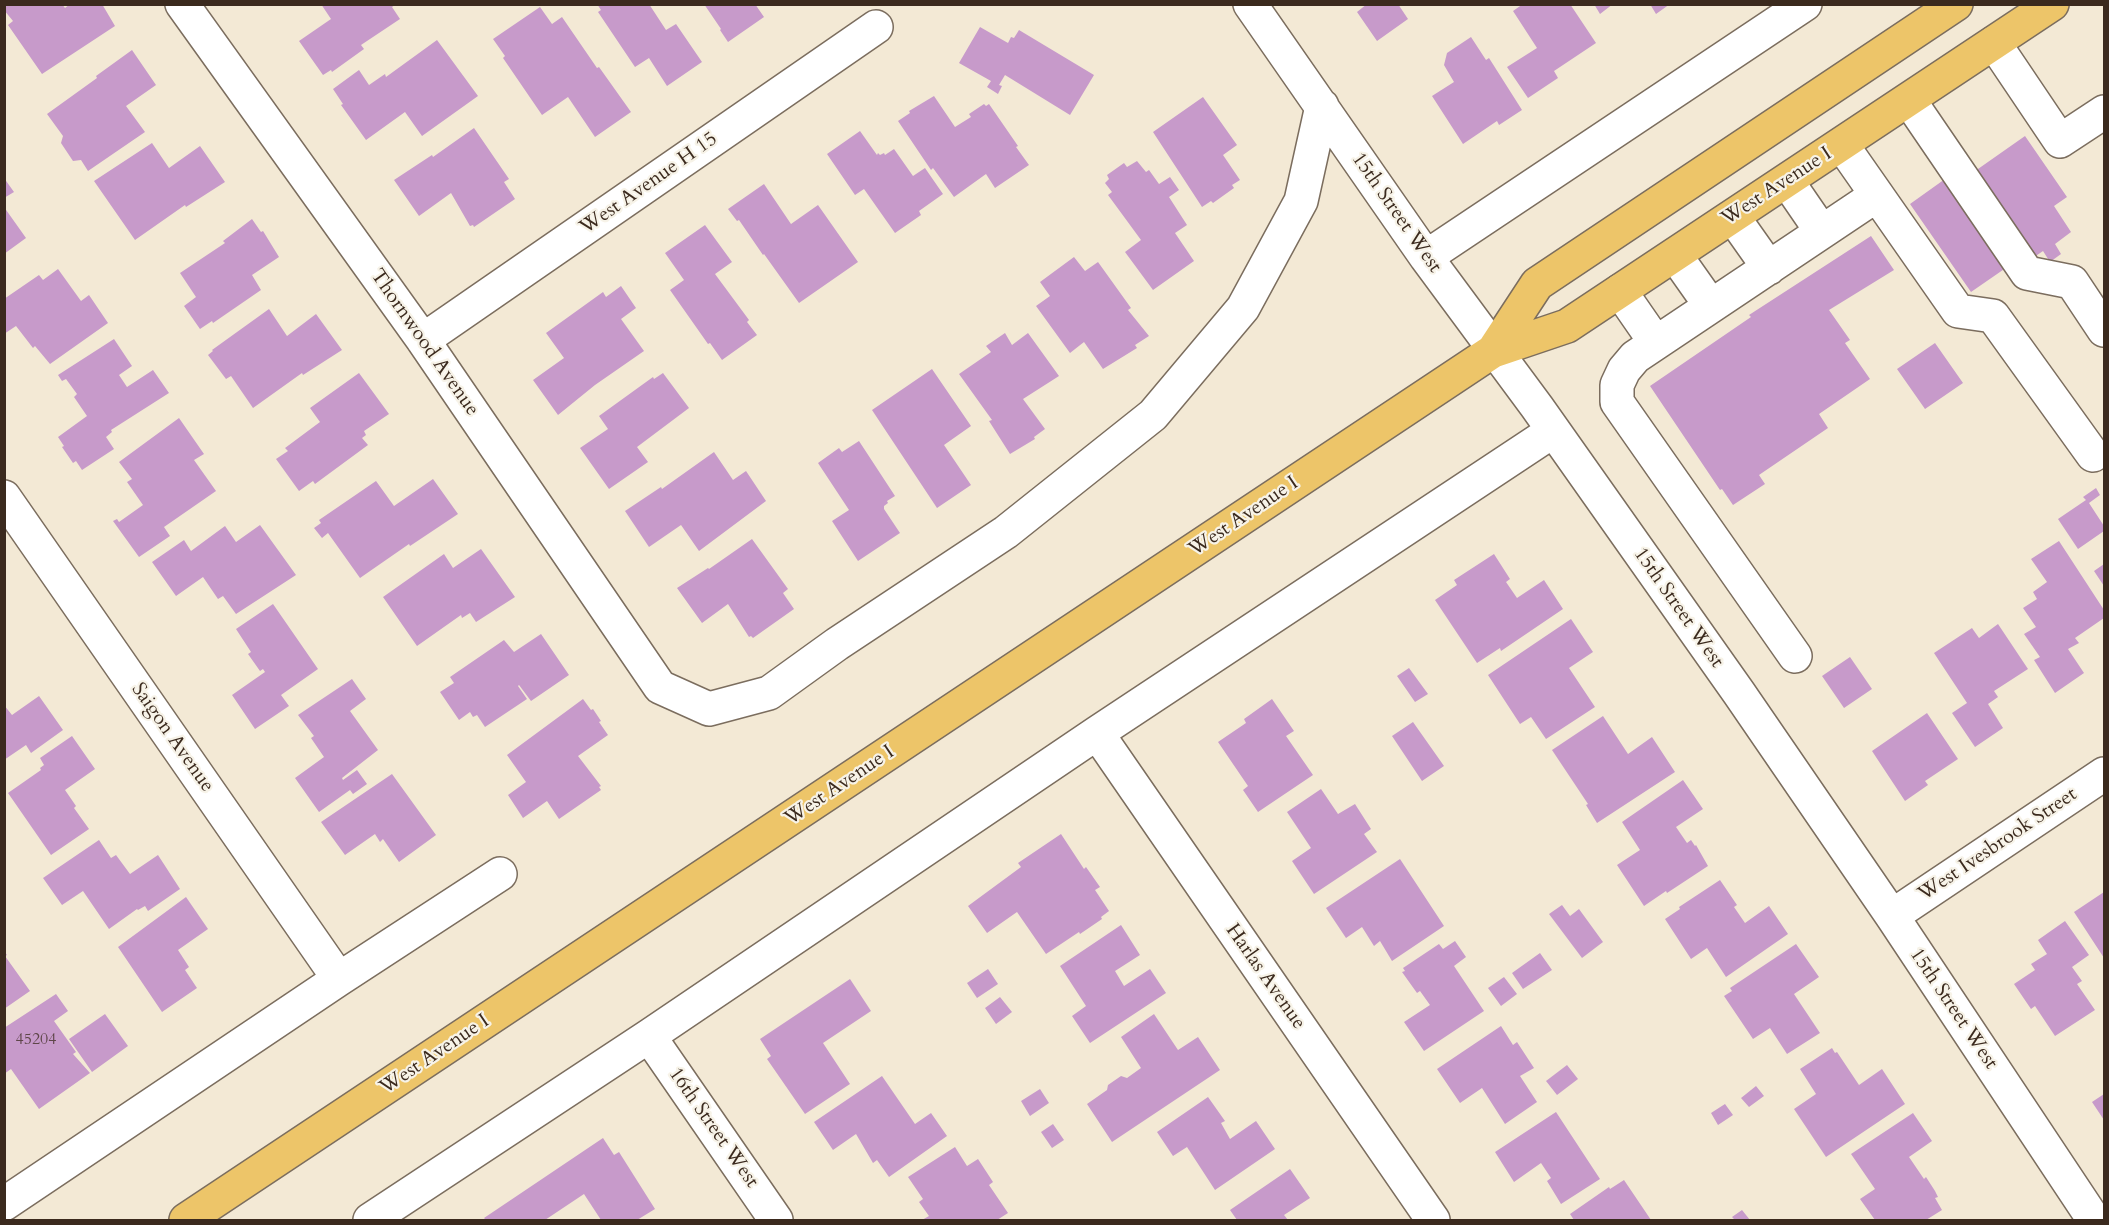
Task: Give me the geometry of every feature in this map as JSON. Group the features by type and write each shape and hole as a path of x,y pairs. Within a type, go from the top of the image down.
{"main road":[{"name":"West Avenue I","path":"1494,351 1537,284 1956,4"},
{"name":"West Avenue I","path":"186,1221 1494,351 1567,326 2052,4"}],"street":[{"name":"Thornwood Avenue","path":"182,4 423,340 660,687 709,708 769,693 837,644 1006,532 1153,415 1243,308 1301,201 1322,106"},
{"name":"15th Street West","path":"1250,4 1426,257 1746,703 1892,916 2094,1221"},
{"path":"1426,257 1805,4"},
{"name":"West Avenue H 15","path":"423,340 876,27"},
{"path":"1994,43 2060,141 2104,112"},
{"path":"1909,100 2027,273 2072,282 2104,330"},
{"path":"1842,145 1958,311 1994,316 2093,455"},
{"path":"1787,181 1822,232"},
{"path":"1795,656 1617,402 1617,385 1624,370 1635,357 1877,195"},
{"path":"1732,217 1769,268"},
{"path":"1675,255 1711,306"},
{"path":"1620,291 1656,343"},
{"path":"370,1221 649,1036 1097,733 1553,431"},
{"name":"Saigon Avenue","path":"4,497 339,979"},
{"name":"Harlas Avenue","path":"1097,733 1433,1221"},
{"name":"West Ivesbrook Street","path":"1892,916 2104,774"},
{"path":"4,1204 500,874"},
{"name":"16th Street West","path":"649,1036 776,1221"}],"building":[{"path":"4,4 62,4 65,8 70,4 102,4 115,26 42,74 8,25 13,21 4,10"},
{"path":"321,4 396,4 392,7 400,19 361,45 364,49 332,72 331,70 323,75 299,41 331,19"},
{"path":"597,4 649,4 666,30 676,24 702,62 667,86 649,58 635,67 598,12 601,10"},
{"path":"704,4 755,4 764,17 728,42"},
{"path":"1367,4 1398,4 1408,19 1377,41 1357,12"},
{"path":"1523,4 1570,4 1596,43 1554,71 1558,78 1528,98 1507,67 1537,48 1513,11"},
{"path":"1594,4 1613,4 1600,14"},
{"path":"1650,4 1670,4 1656,14"},
{"path":"540,7 552,24 562,17 631,112 595,137 568,97 542,115 503,58 505,56 493,39"},
{"path":"980,27 1008,43 1019,30 1094,75 1070,115 1005,75 999,85 1002,86 998,94 987,87 991,81 959,63"},
{"path":"1471,37 1486,60 1489,58 1522,110 1499,125 1497,121 1463,144 1432,96 1454,82 1444,65 1447,53"},
{"path":"437,40 478,96 422,136 405,112 366,140 341,105 343,104 333,89 359,70 369,85 385,74 386,77"},
{"path":"132,50 156,85 126,106 145,132 88,171 81,160 73,161 61,143 63,136 47,114"},
{"path":"934,96 955,127 971,117 969,114 984,104 986,106 989,104 1029,165 995,188 986,174 954,197 933,168 931,170 898,121 910,113 909,111"},
{"path":"1203,97 1237,145 1223,155 1240,180 1232,185 1234,188 1213,203 1211,201 1202,207 1153,132"},
{"path":"474,128 509,179 504,182 515,199 474,227 470,226 451,193 419,216 394,180 432,155 433,157"},
{"path":"860,131 877,155 884,153 885,155 894,149 913,176 925,168 943,194 919,211 921,215 895,233 864,189 855,195 827,154"},
{"path":"2025,136 2067,197 2054,206 2071,232 2055,244 2061,254 2050,262 2043,251 2027,262 1968,176"},
{"path":"152,143 169,168 200,146 225,182 186,207 185,205 135,240 94,181"},
{"path":"1137,161 1146,172 1149,170 1159,184 1170,177 1179,190 1169,197 1187,225 1175,233 1194,261 1153,290 1125,252 1141,240 1108,195 1112,192 1105,183 1109,179 1107,175 1124,163 1127,167"},
{"path":"1952,174 2013,263 1971,292 1910,204"},
{"path":"4,178 14,192 4,198"},
{"path":"764,184 791,224 818,205 858,262 799,303 739,220 737,221 728,209"},
{"path":"4,207 26,238 4,254"},
{"path":"252,219 261,232 263,231 279,257 252,275 261,290 213,323 212,321 200,329 184,306 196,297 180,273 225,243 223,241"},
{"path":"705,225 732,262 715,274 749,320 747,322 757,335 722,360 670,290 684,280 665,253"},
{"path":"1871,236 1894,270 1829,310 1850,340 1845,343 1870,379 1819,414 1828,428 1759,475 1765,484 1733,505 1722,489 1720,490 1650,386 1751,317 1749,315"},
{"path":"1074,257 1085,271 1098,262 1131,308 1128,310 1149,336 1135,345 1137,348 1103,369 1084,342 1070,353 1036,306 1050,296 1040,282"},
{"path":"58,269 81,301 89,295 108,323 50,364 35,346 33,348 16,326 4,334 4,299 39,275 43,280"},
{"path":"621,286 636,308 621,319 644,351 595,385 558,415 533,380 564,358 546,333 603,292 606,297"},
{"path":"269,309 287,336 316,314 342,350 303,375 302,373 253,408 231,376 226,379 208,355"},
{"path":"1005,333 1012,345 1028,333 1059,376 1023,399 1045,429 1034,437 1035,439 1010,454 989,421 992,420 959,374 991,352 986,346"},
{"path":"114,339 132,366 119,375 127,387 153,370 169,393 111,430 112,432 106,437 114,449 82,470 76,461 73,463 58,437 87,416 74,397 77,394 66,379 62,381 58,375"},
{"path":"1935,343 1963,383 1925,409 1897,369"},
{"path":"932,369 971,426 944,445 971,485 937,508 872,410"},
{"path":"359,373 389,414 364,431 366,435 362,438 368,445 315,484 313,481 299,491 276,459 288,451 285,448 320,422 310,408"},
{"path":"663,373 689,408 637,447 648,462 609,489 580,448 608,429 599,416 653,377 654,379"},
{"path":"179,418 204,454 194,460 216,491 164,527 170,536 139,557 113,521 117,519 119,522 143,505 127,482 132,479 119,462"},
{"path":"859,441 895,496 887,501 884,509 900,533 858,561 832,521 849,510 818,463 839,448 842,452"},
{"path":"714,452 733,480 746,471 766,501 699,551 681,525 649,547 625,511 661,487 662,489"},
{"path":"433,479 458,514 360,578 328,533 322,538 314,528 321,523 319,520 376,481 394,506"},
{"path":"2096,488 2100,495 2089,503 2104,526 2104,531 2078,549 2058,519 2086,500 2083,497"},
{"path":"260,525 296,575 236,614 223,596 218,599 203,577 176,596 152,562 184,540 191,551 225,526 236,542"},
{"path":"752,539 788,589 783,593 794,609 753,638 749,637 728,604 702,623 677,588"},
{"path":"2059,541 2104,610 2104,618 2075,638 2079,643 2068,649 2084,673 2055,693 2034,660 2040,657 2024,634 2036,627 2023,608 2037,599 2033,592 2047,582 2031,559"},
{"path":"481,549 515,597 476,622 470,613 462,618 461,615 417,646 383,597 444,554 453,568"},
{"path":"1494,554 1510,579 1506,582 1517,598 1544,580 1563,609 1501,651 1500,648 1477,663 1435,600 1457,585 1454,580"},
{"path":"2104,564 2104,586 2094,571"},
{"path":"273,604 318,669 281,695 289,706 255,729 232,695 265,672 263,669 260,671 248,654 251,652 236,629"},
{"path":"1571,619 1593,652 1569,668 1595,707 1546,739 1531,717 1520,724 1488,675"},
{"path":"1998,624 2028,669 1994,691 1998,697 1988,704 2003,728 1975,747 1952,713 1967,703 1934,653 1972,628 1979,638"},
{"path":"541,634 569,675 531,701 519,685 527,699 485,727 477,715 473,717 470,712 459,720 440,692 454,683 450,677 504,640 514,652"},
{"path":"1850,657 1872,689 1844,708 1822,676"},
{"path":"1409,668 1428,694 1415,702 1397,676"},
{"path":"352,679 366,699 350,711 378,750 342,778 343,780 357,770 367,784 353,794 350,790 319,812 295,778 324,757 311,738 314,736 298,715"},
{"path":"39,696 63,730 31,753 26,745 4,760 4,705 12,715"},
{"path":"583,699 591,710 593,709 608,735 578,756 601,786 599,787 601,790 559,819 547,801 523,818 508,795 526,782 507,755"},
{"path":"1272,699 1294,731 1286,736 1313,775 1258,812 1243,790 1248,786 1218,742 1246,723 1244,719"},
{"path":"1927,713 1958,759 1925,781 1928,785 1905,801 1872,751"},
{"path":"1603,716 1628,754 1652,737 1675,772 1597,823 1586,805 1588,804 1552,750"},
{"path":"1413,722 1444,766 1422,781 1392,736"},
{"path":"72,736 95,769 65,790 89,829 51,855 8,793 41,770 40,768 44,765 40,758"},
{"path":"392,774 436,835 399,862 383,839 380,842 375,834 345,855 321,822"},
{"path":"1683,780 1703,809 1676,827 1687,843 1691,840 1696,845 1708,866 1644,906 1617,865 1640,850 1622,822"},
{"path":"1321,789 1338,814 1355,804 1371,829 1364,834 1377,852 1314,894 1292,861 1311,848 1287,812"},
{"path":"1061,834 1084,869 1086,867 1100,887 1095,890 1109,911 1101,917 1102,919 1046,954 1017,912 987,933 968,906 1021,867 1018,863"},
{"path":"99,840 111,858 116,855 130,874 158,855 180,889 148,911 145,906 137,909 109,929 83,891 62,905 43,878"},
{"path":"1400,859 1444,926 1392,961 1380,941 1374,946 1362,927 1346,938 1326,908"},
{"path":"1720,880 1737,905 1734,907 1745,923 1769,906 1788,934 1726,977 1707,948 1691,959 1665,919"},
{"path":"2104,892 2104,958 2074,912"},
{"path":"186,897 208,929 178,950 189,967 185,970 197,988 162,1012 118,947"},
{"path":"1562,905 1570,916 1579,909 1603,942 1582,958 1549,914"},
{"path":"2065,921 2089,955 2072,967 2082,981 2077,984 2095,1010 2055,1036 2035,1006 2031,1009 2014,984 2035,970 2031,964 2047,954 2038,940"},
{"path":"1121,925 1140,955 1115,971 1124,986 1150,969 1166,993 1090,1043 1072,1016 1086,1006 1060,966"},
{"path":"1455,941 1466,957 1454,966 1484,1011 1424,1051 1404,1022 1430,1005 1420,991 1417,993 1402,972 1405,971 1403,968 1439,944 1443,949"},
{"path":"1796,944 1819,977 1794,994 1820,1033 1787,1054 1770,1028 1753,1039 1724,996 1732,991 1730,988"},
{"path":"4,951 7,955 5,956 30,991 4,1009"},
{"path":"1540,953 1552,970 1523,989 1512,973"},
{"path":"988,969 998,984 977,998 967,983"},
{"path":"1504,977 1517,994 1501,1006 1488,988"},
{"path":"850,979 871,1011 823,1043 850,1084 805,1114 767,1059 771,1056 760,1039"},
{"path":"56,994 68,1011 54,1021 76,1052 73,1054 90,1073 39,1109 11,1069 4,1074 4,1028"},
{"path":"1000,997 1012,1012 996,1024 985,1008"},
{"path":"105,1014 128,1046 92,1072 69,1039"},
{"path":"1154,1014 1178,1050 1198,1037 1220,1070 1112,1142 1087,1104 1107,1090 1108,1085 1121,1076 1127,1078 1141,1068 1121,1037"},
{"path":"1501,1026 1513,1045 1517,1042 1534,1068 1520,1076 1537,1102 1505,1124 1482,1088 1460,1103 1437,1069"},
{"path":"1832,1048 1859,1085 1882,1069 1905,1104 1826,1157 1794,1109 1816,1094 1800,1069"},
{"path":"1567,1065 1578,1079 1557,1095 1546,1081"},
{"path":"882,1076 915,1124 931,1113 947,1136 889,1177 877,1160 873,1163 856,1134 833,1150 814,1122"},
{"path":"1756,1086 1764,1096 1749,1107 1741,1098"},
{"path":"1040,1089 1049,1103 1030,1116 1021,1101"},
{"path":"2104,1094 2104,1120 2092,1102"},
{"path":"1208,1097 1225,1121 1221,1123 1230,1139 1256,1121 1275,1149 1215,1190 1187,1147 1173,1156 1157,1132"},
{"path":"1725,1104 1733,1115 1718,1125 1711,1113"},
{"path":"1556,1112 1600,1179 1561,1204 1547,1181 1551,1178 1541,1163 1514,1182 1495,1152"},
{"path":"1913,1113 1932,1141 1909,1157 1935,1191 1938,1197 1935,1198 1942,1210 1926,1220 1875,1220 1860,1199 1875,1189 1851,1154"},
{"path":"1053,1124 1064,1140 1052,1148 1041,1132"},
{"path":"603,1138 614,1155 619,1152 655,1209 637,1220 601,1220 584,1194 545,1220 486,1220 484,1218"},
{"path":"955,1147 967,1166 978,1159 993,1182 989,1185 1008,1213 997,1220 922,1220 929,1216 919,1202 923,1199 908,1177"},
{"path":"1290,1169 1310,1198 1284,1215 1288,1220 1237,1220 1230,1210"},
{"path":"1624,1180 1651,1220 1574,1220 1570,1214 1609,1187 1610,1189"},
{"path":"1742,1210 1750,1220 1735,1220 1732,1217"}]}
